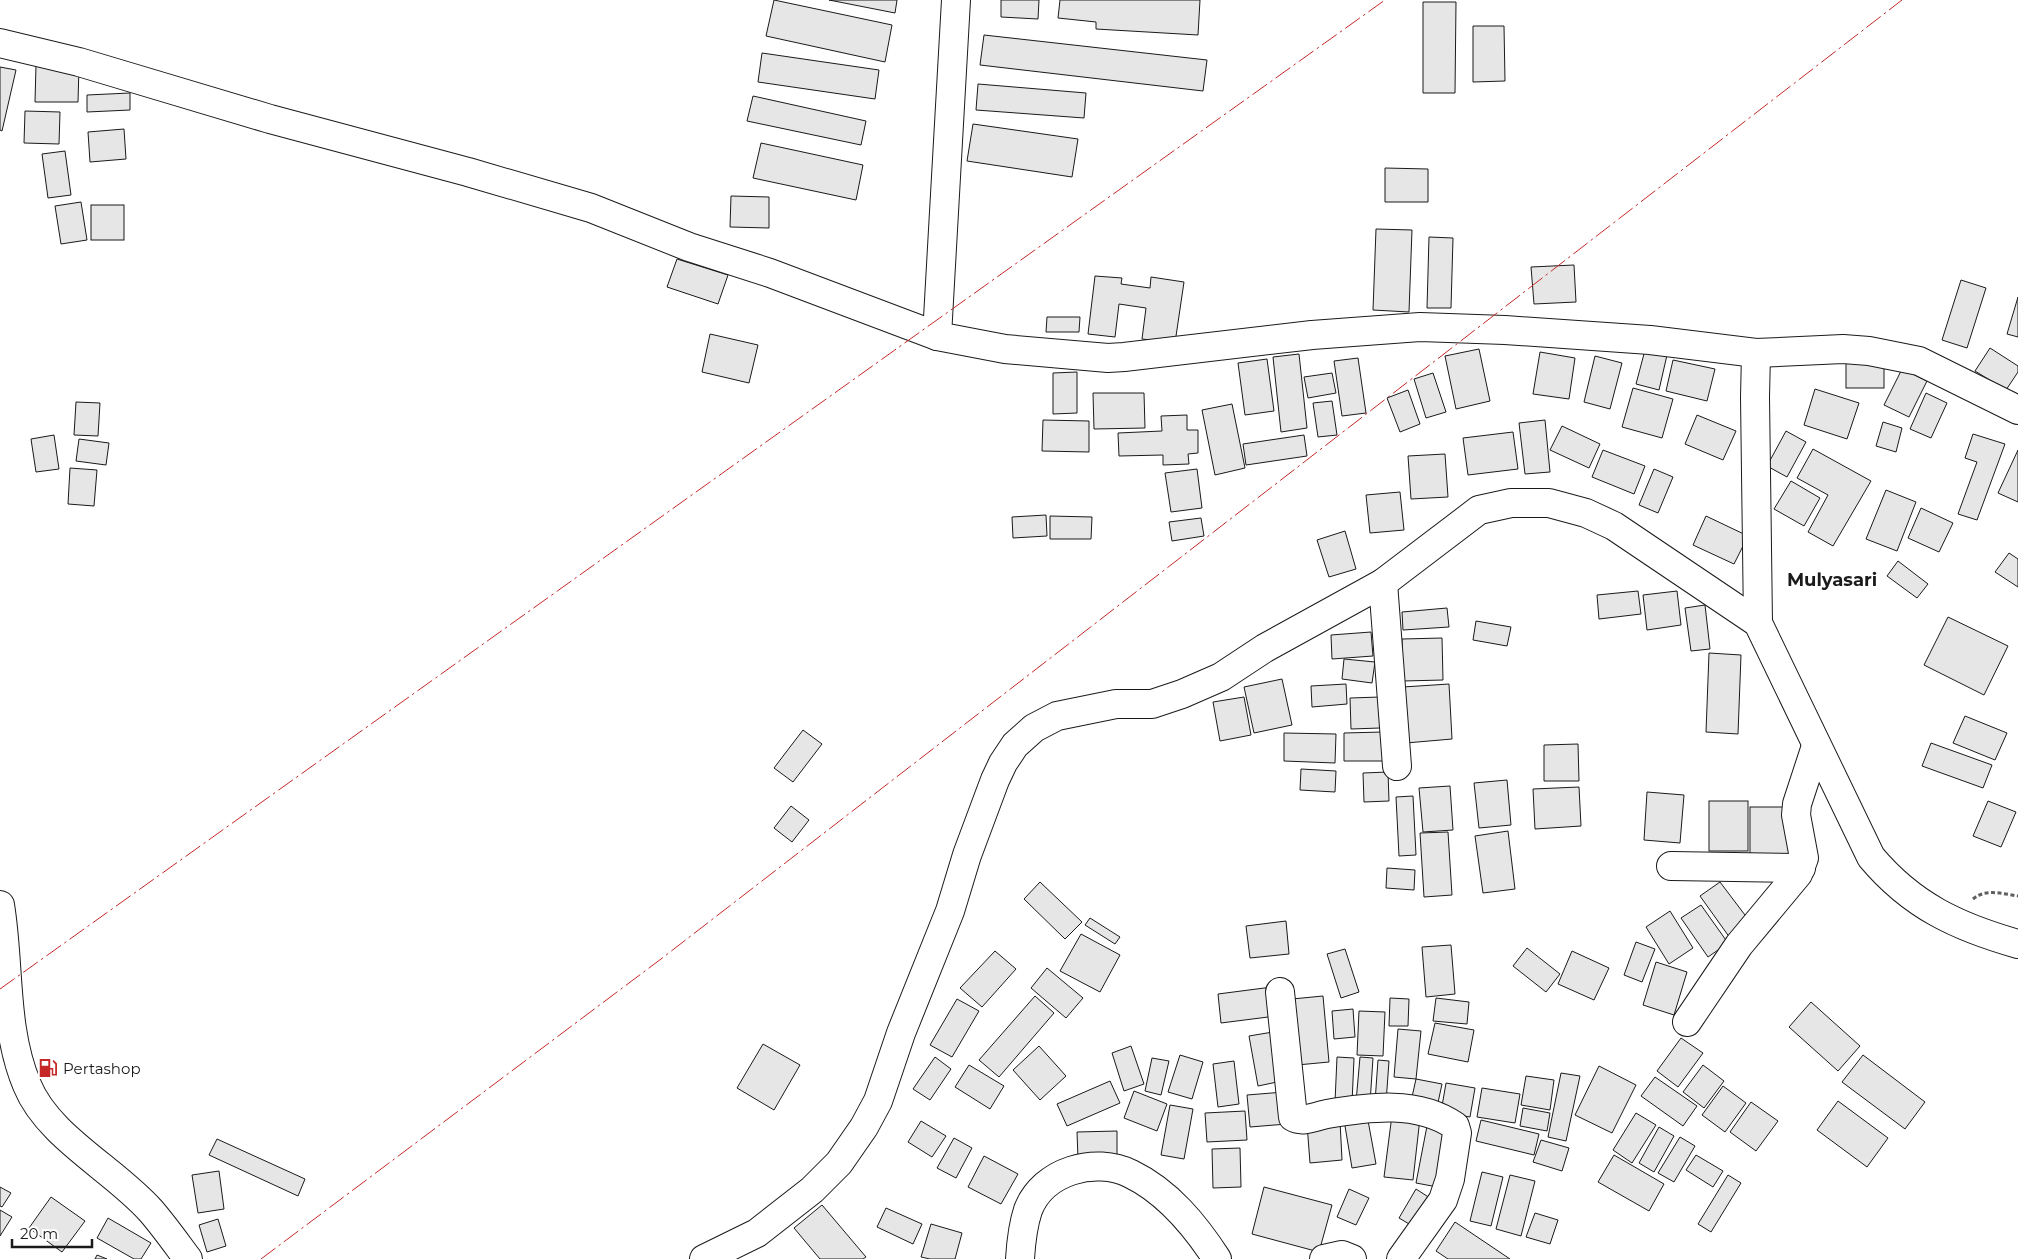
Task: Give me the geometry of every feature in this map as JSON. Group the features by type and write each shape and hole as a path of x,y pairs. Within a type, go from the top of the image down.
{"street":[{"path":"937,336 956,0"},
{"path":"0,43 79,62 270,119 468,172 591,208 689,246 770,273 937,336 1005,349 1108,358 1312,335 1420,327 1505,330 1650,340 1756,353 1843,349 1892,355 1919,361 2018,410"},
{"path":"1756,353 1755,447 1758,623 1871,857 1888,877 1909,895 1951,921 2018,944"},
{"path":"704,1259 757,1233 812,1190 839,1163 864,1126 878,1101 901,1033 950,911 967,855 994,780 1002,763 1016,745 1034,728 1057,716 1116,704 1152,704 1182,694 1221,677 1265,648 1383,583 1479,510 1511,503 1549,503 1586,513 1614,526 1758,623"},
{"path":"1383,583 1397,766"},
{"path":"1687,1022 1739,944 1800,868 1804,851 1796,815 1797,804 1816,746"},
{"path":"1671,866 1800,868"},
{"path":"0,905 14,1044 27,1086 41,1109 65,1135 151,1210 188,1259"},
{"path":"1280,992 1293,1117 1304,1120 1349,1110 1405,1108 1436,1116 1455,1126 1457,1133 1450,1179 1443,1200 1401,1259"},
{"path":"1020,1259 1028,1210 1042,1188 1060,1174 1082,1167 1101,1166 1129,1172 1157,1190 1180,1210 1217,1259"},
{"path":"1324,1259 1342,1254 1352,1259"}],"building":[{"path":"774,0 892,25 885,62 766,36"},
{"path":"829,0 897,0 895,13"},
{"path":"1001,0 1039,0 1038,19 1001,17"},
{"path":"1060,0 1200,0 1198,35 1096,29 1096,22 1058,18"},
{"path":"1423,2 1456,2 1455,93 1423,93"},
{"path":"1473,26 1504,26 1505,81 1473,82"},
{"path":"984,35 1207,60 1203,91 980,65"},
{"path":"762,53 879,70 875,99 758,82"},
{"path":"36,65 79,66 78,102 35,102"},
{"path":"0,67 16,70 2,131 0,130"},
{"path":"978,84 1086,93 1084,118 976,110"},
{"path":"130,93 130,110 87,112 87,95"},
{"path":"753,96 866,121 861,145 747,121"},
{"path":"25,111 60,112 59,144 24,143"},
{"path":"973,124 1078,139 1072,177 967,161"},
{"path":"124,129 126,159 90,162 88,132"},
{"path":"761,143 863,165 856,200 753,178"},
{"path":"65,151 71,195 48,198 42,154"},
{"path":"1385,168 1428,169 1428,202 1385,202"},
{"path":"731,196 769,197 769,228 730,227"},
{"path":"81,202 87,240 61,244 55,206"},
{"path":"91,205 124,205 124,240 91,240"},
{"path":"1376,229 1412,230 1409,312 1373,310"},
{"path":"1429,237 1453,238 1451,308 1427,308"},
{"path":"677,259 728,275 718,304 667,287"},
{"path":"1574,265 1576,302 1534,304 1531,267"},
{"path":"1095,276 1122,278 1121,284 1150,288 1151,277 1184,282 1175,343 1142,339 1146,308 1119,304 1115,337 1088,334"},
{"path":"1961,280 1986,288 1967,348 1942,340"},
{"path":"2018,297 2018,337 2007,334"},
{"path":"1047,317 1080,317 1079,332 1046,332"},
{"path":"710,334 758,345 749,383 702,372"},
{"path":"1990,348 2018,366 2018,372 2006,390 1975,371"},
{"path":"1479,349 1490,401 1456,409 1445,356"},
{"path":"1645,350 1667,355 1659,390 1636,384"},
{"path":"1540,352 1575,358 1569,399 1533,394"},
{"path":"1299,354 1307,428 1281,432 1273,357"},
{"path":"1595,356 1622,363 1610,409 1584,402"},
{"path":"1846,356 1884,356 1884,388 1846,388"},
{"path":"1358,358 1366,413 1342,416 1334,361"},
{"path":"1267,359 1274,411 1245,415 1238,363"},
{"path":"1673,360 1715,369 1707,401 1666,391"},
{"path":"1902,369 1927,381 1909,417 1884,405"},
{"path":"1077,372 1077,413 1053,414 1053,373"},
{"path":"1332,373 1336,393 1308,398 1304,377"},
{"path":"1433,373 1446,412 1426,418 1414,379"},
{"path":"1633,388 1673,399 1662,438 1622,427"},
{"path":"1815,389 1859,403 1847,439 1804,425"},
{"path":"1408,390 1420,424 1400,432 1387,398"},
{"path":"1093,393 1144,393 1145,428 1094,429"},
{"path":"1926,393 1947,403 1931,438 1910,429"},
{"path":"1332,401 1337,435 1318,437 1313,403"},
{"path":"76,402 100,403 98,436 74,435"},
{"path":"1232,404 1245,468 1215,475 1202,410"},
{"path":"1187,415 1187,430 1198,430 1198,453 1188,454 1189,464 1163,465 1163,455 1119,456 1118,433 1162,431 1161,416"},
{"path":"1697,415 1736,431 1723,460 1685,444"},
{"path":"1043,420 1089,421 1089,452 1042,451"},
{"path":"1545,420 1550,472 1525,474 1519,423"},
{"path":"1883,422 1902,428 1896,452 1876,446"},
{"path":"1562,426 1600,444 1589,468 1550,450"},
{"path":"1786,431 1806,442 1787,477 1767,466"},
{"path":"1513,432 1518,469 1468,475 1463,438"},
{"path":"1973,434 2005,444 1977,520 1958,514 1977,462 1965,458"},
{"path":"54,435 59,469 36,472 31,439"},
{"path":"1304,435 1307,456 1246,465 1243,444"},
{"path":"79,439 109,443 106,465 76,461"},
{"path":"1813,449 1871,481 1833,546 1808,532 1828,495 1797,478"},
{"path":"1603,450 1645,466 1634,494 1592,477"},
{"path":"2018,450 2018,502 1998,493"},
{"path":"1445,454 1448,497 1411,499 1408,456"},
{"path":"70,468 97,470 94,506 68,504"},
{"path":"1197,469 1202,508 1171,512 1165,473"},
{"path":"1654,469 1673,477 1658,513 1639,505"},
{"path":"1791,481 1820,498 1804,526 1774,509"},
{"path":"1886,490 1916,502 1897,551 1866,539"},
{"path":"1400,492 1404,530 1370,533 1366,495"},
{"path":"1921,508 1953,523 1939,552 1908,538"},
{"path":"1046,515 1047,536 1013,538 1012,517"},
{"path":"1050,516 1092,517 1091,539 1050,539"},
{"path":"1706,516 1748,536 1734,564 1693,545"},
{"path":"1201,518 1204,536 1172,541 1169,522"},
{"path":"1345,531 1356,569 1329,577 1317,540"},
{"path":"2009,553 2018,559 2018,587 1995,572"},
{"path":"1898,561 1928,584 1917,598 1887,576"},
{"path":"1638,591 1641,614 1599,619 1597,595"},
{"path":"1677,591 1681,625 1647,630 1643,595"},
{"path":"1705,605 1710,649 1691,651 1685,608"},
{"path":"1447,608 1449,627 1403,630 1402,612"},
{"path":"1948,617 2008,646 1984,695 1924,665"},
{"path":"1476,621 1511,627 1507,646 1473,640"},
{"path":"1371,632 1373,656 1332,659 1331,635"},
{"path":"1442,638 1443,680 1403,681 1402,639"},
{"path":"1709,653 1741,655 1738,734 1706,732"},
{"path":"1344,659 1375,662 1372,683 1342,679"},
{"path":"1282,679 1292,725 1254,733 1244,687"},
{"path":"1346,684 1347,704 1312,707 1311,686"},
{"path":"1449,684 1452,739 1406,743 1403,687"},
{"path":"1244,697 1251,735 1220,741 1213,702"},
{"path":"1380,697 1380,728 1351,729 1350,698"},
{"path":"1965,716 2007,733 1995,760 1953,743"},
{"path":"803,730 822,744 793,782 774,768"},
{"path":"1383,732 1383,761 1344,761 1344,733"},
{"path":"1284,733 1336,734 1335,763 1284,761"},
{"path":"1931,743 1992,765 1983,788 1922,766"},
{"path":"1578,744 1579,781 1544,781 1544,745"},
{"path":"1301,769 1336,771 1335,792 1300,790"},
{"path":"1388,772 1389,801 1364,802 1363,773"},
{"path":"1507,780 1511,825 1479,828 1474,783"},
{"path":"1450,786 1453,830 1423,832 1419,788"},
{"path":"1579,787 1581,826 1535,829 1533,789"},
{"path":"1647,792 1684,795 1680,843 1644,840"},
{"path":"1413,796 1416,855 1399,856 1396,797"},
{"path":"1709,801 1748,801 1748,851 1709,851"},
{"path":"1988,801 2016,812 2001,847 1973,836"},
{"path":"791,806 809,820 792,842 774,828"},
{"path":"1750,807 1792,807 1792,854 1750,854"},
{"path":"1508,831 1515,889 1483,893 1475,836"},
{"path":"1448,832 1452,895 1424,897 1420,833"},
{"path":"1387,868 1415,870 1414,890 1386,888"},
{"path":"1040,882 1082,922 1065,939 1024,899"},
{"path":"1720,882 1751,923 1730,938 1700,896"},
{"path":"1701,905 1728,943 1708,957 1681,918"},
{"path":"1670,911 1693,948 1669,964 1646,927"},
{"path":"1090,918 1120,937 1115,944 1085,925"},
{"path":"1286,921 1289,954 1250,958 1246,926"},
{"path":"1081,934 1120,955 1100,992 1060,971"},
{"path":"1636,942 1655,949 1642,982 1624,975"},
{"path":"1451,945 1455,994 1426,997 1422,947"},
{"path":"1527,948 1560,974 1546,992 1513,966"},
{"path":"1345,949 1359,992 1341,998 1327,954"},
{"path":"995,951 1016,969 982,1007 960,988"},
{"path":"1572,951 1609,968 1594,1000 1558,984"},
{"path":"1656,962 1687,972 1674,1015 1643,1005"},
{"path":"1047,968 1083,998 1066,1018 1031,988"},
{"path":"1272,987 1276,1016 1221,1023 1218,994"},
{"path":"1035,996 1054,1013 999,1077 979,1060"},
{"path":"1323,996 1329,1062 1297,1065 1292,999"},
{"path":"1390,998 1409,999 1408,1026 1389,1026"},
{"path":"1436,998 1469,1002 1467,1024 1433,1021"},
{"path":"957,999 979,1011 952,1057 930,1045"},
{"path":"1811,1002 1860,1046 1838,1071 1789,1027"},
{"path":"1353,1009 1355,1037 1334,1039 1332,1011"},
{"path":"1359,1011 1385,1012 1383,1056 1357,1055"},
{"path":"1435,1023 1474,1030 1468,1062 1428,1054"},
{"path":"1398,1029 1421,1031 1416,1079 1394,1077"},
{"path":"1273,1032 1282,1081 1258,1086 1249,1036"},
{"path":"1681,1038 1703,1053 1678,1087 1657,1071"},
{"path":"763,1044 800,1065 774,1110 737,1088"},
{"path":"1039,1046 1066,1076 1040,1100 1013,1070"},
{"path":"1131,1046 1144,1084 1124,1091 1112,1053"},
{"path":"1180,1055 1203,1062 1192,1099 1168,1092"},
{"path":"1863,1055 1925,1102 1905,1129 1842,1082"},
{"path":"935,1057 951,1069 930,1100 913,1089"},
{"path":"1337,1057 1354,1058 1352,1103 1335,1102"},
{"path":"1360,1057 1373,1058 1370,1103 1356,1102"},
{"path":"1152,1058 1169,1061 1161,1095 1145,1091"},
{"path":"1378,1060 1389,1061 1386,1103 1375,1102"},
{"path":"1234,1061 1239,1104 1218,1107 1213,1064"},
{"path":"969,1065 1004,1086 990,1109 955,1087"},
{"path":"1703,1065 1724,1081 1704,1108 1683,1092"},
{"path":"1599,1066 1636,1085 1612,1133 1575,1115"},
{"path":"1561,1073 1580,1076 1566,1141 1548,1137"},
{"path":"1526,1076 1554,1080 1550,1110 1521,1105"},
{"path":"1655,1077 1697,1106 1683,1126 1641,1096"},
{"path":"1416,1079 1442,1084 1436,1112 1410,1106"},
{"path":"1110,1081 1120,1103 1067,1126 1057,1104"},
{"path":"1446,1083 1475,1088 1470,1117 1441,1112"},
{"path":"1723,1086 1746,1103 1725,1132 1702,1115"},
{"path":"1482,1088 1520,1094 1515,1123 1477,1117"},
{"path":"1134,1091 1167,1104 1157,1131 1124,1118"},
{"path":"1284,1092 1287,1124 1250,1127 1247,1095"},
{"path":"1838,1101 1888,1138 1867,1167 1817,1130"},
{"path":"1751,1102 1778,1121 1756,1151 1730,1132"},
{"path":"1170,1105 1193,1109 1184,1159 1161,1155"},
{"path":"1523,1108 1550,1113 1547,1131 1520,1126"},
{"path":"1245,1111 1247,1140 1207,1142 1205,1113"},
{"path":"1636,1113 1656,1125 1632,1163 1613,1150"},
{"path":"1367,1115 1376,1164 1352,1168 1344,1120"},
{"path":"1392,1115 1420,1118 1413,1180 1384,1177"},
{"path":"1481,1120 1539,1134 1534,1155 1476,1141"},
{"path":"921,1121 946,1136 932,1157 908,1142"},
{"path":"1340,1121 1342,1160 1310,1163 1307,1124"},
{"path":"1427,1126 1454,1131 1443,1188 1416,1183"},
{"path":"1659,1127 1674,1136 1654,1172 1639,1163"},
{"path":"1117,1131 1117,1158 1078,1159 1077,1132"},
{"path":"1680,1137 1695,1146 1674,1182 1658,1173"},
{"path":"954,1138 972,1148 956,1178 937,1168"},
{"path":"217,1139 305,1179 298,1196 209,1155"},
{"path":"1541,1140 1569,1148 1562,1171 1533,1162"},
{"path":"1240,1148 1241,1187 1213,1188 1212,1149"},
{"path":"1614,1155 1664,1184 1649,1211 1598,1182"},
{"path":"1696,1155 1723,1171 1713,1187 1686,1170"},
{"path":"984,1156 1018,1174 1001,1204 968,1187"},
{"path":"219,1171 224,1209 198,1213 192,1175"},
{"path":"1482,1172 1503,1177 1491,1226 1470,1221"},
{"path":"1510,1175 1535,1181 1521,1236 1496,1229"},
{"path":"1728,1175 1741,1183 1711,1232 1698,1224"},
{"path":"0,1187 11,1193 2,1207 0,1206"},
{"path":"1264,1187 1332,1205 1319,1252 1252,1234"},
{"path":"1349,1189 1369,1198 1356,1225 1337,1217"},
{"path":"1416,1189 1433,1200 1416,1228 1399,1218"},
{"path":"51,1197 85,1221 62,1252 29,1228"},
{"path":"822,1205 866,1257 863,1259 820,1259 794,1228"},
{"path":"886,1208 922,1224 913,1244 877,1227"},
{"path":"0,1210 12,1217 0,1236"},
{"path":"1535,1213 1558,1220 1550,1244 1526,1237"},
{"path":"108,1218 151,1243 141,1259 134,1259 97,1238"},
{"path":"218,1219 226,1246 207,1252 199,1225"},
{"path":"1455,1222 1510,1259 1448,1259 1436,1251"},
{"path":"931,1224 962,1233 955,1259 921,1257"},
{"path":"97,1255 107,1259 95,1259"}],"power":[{"path":"0,989 1385,0"},
{"path":"261,1259 661,959 1902,0"}],"place":[{"name":"Pertashop","path":"48,1068"}],"district":[{"name":"Mulyasari","path":"1832,580"}]}
